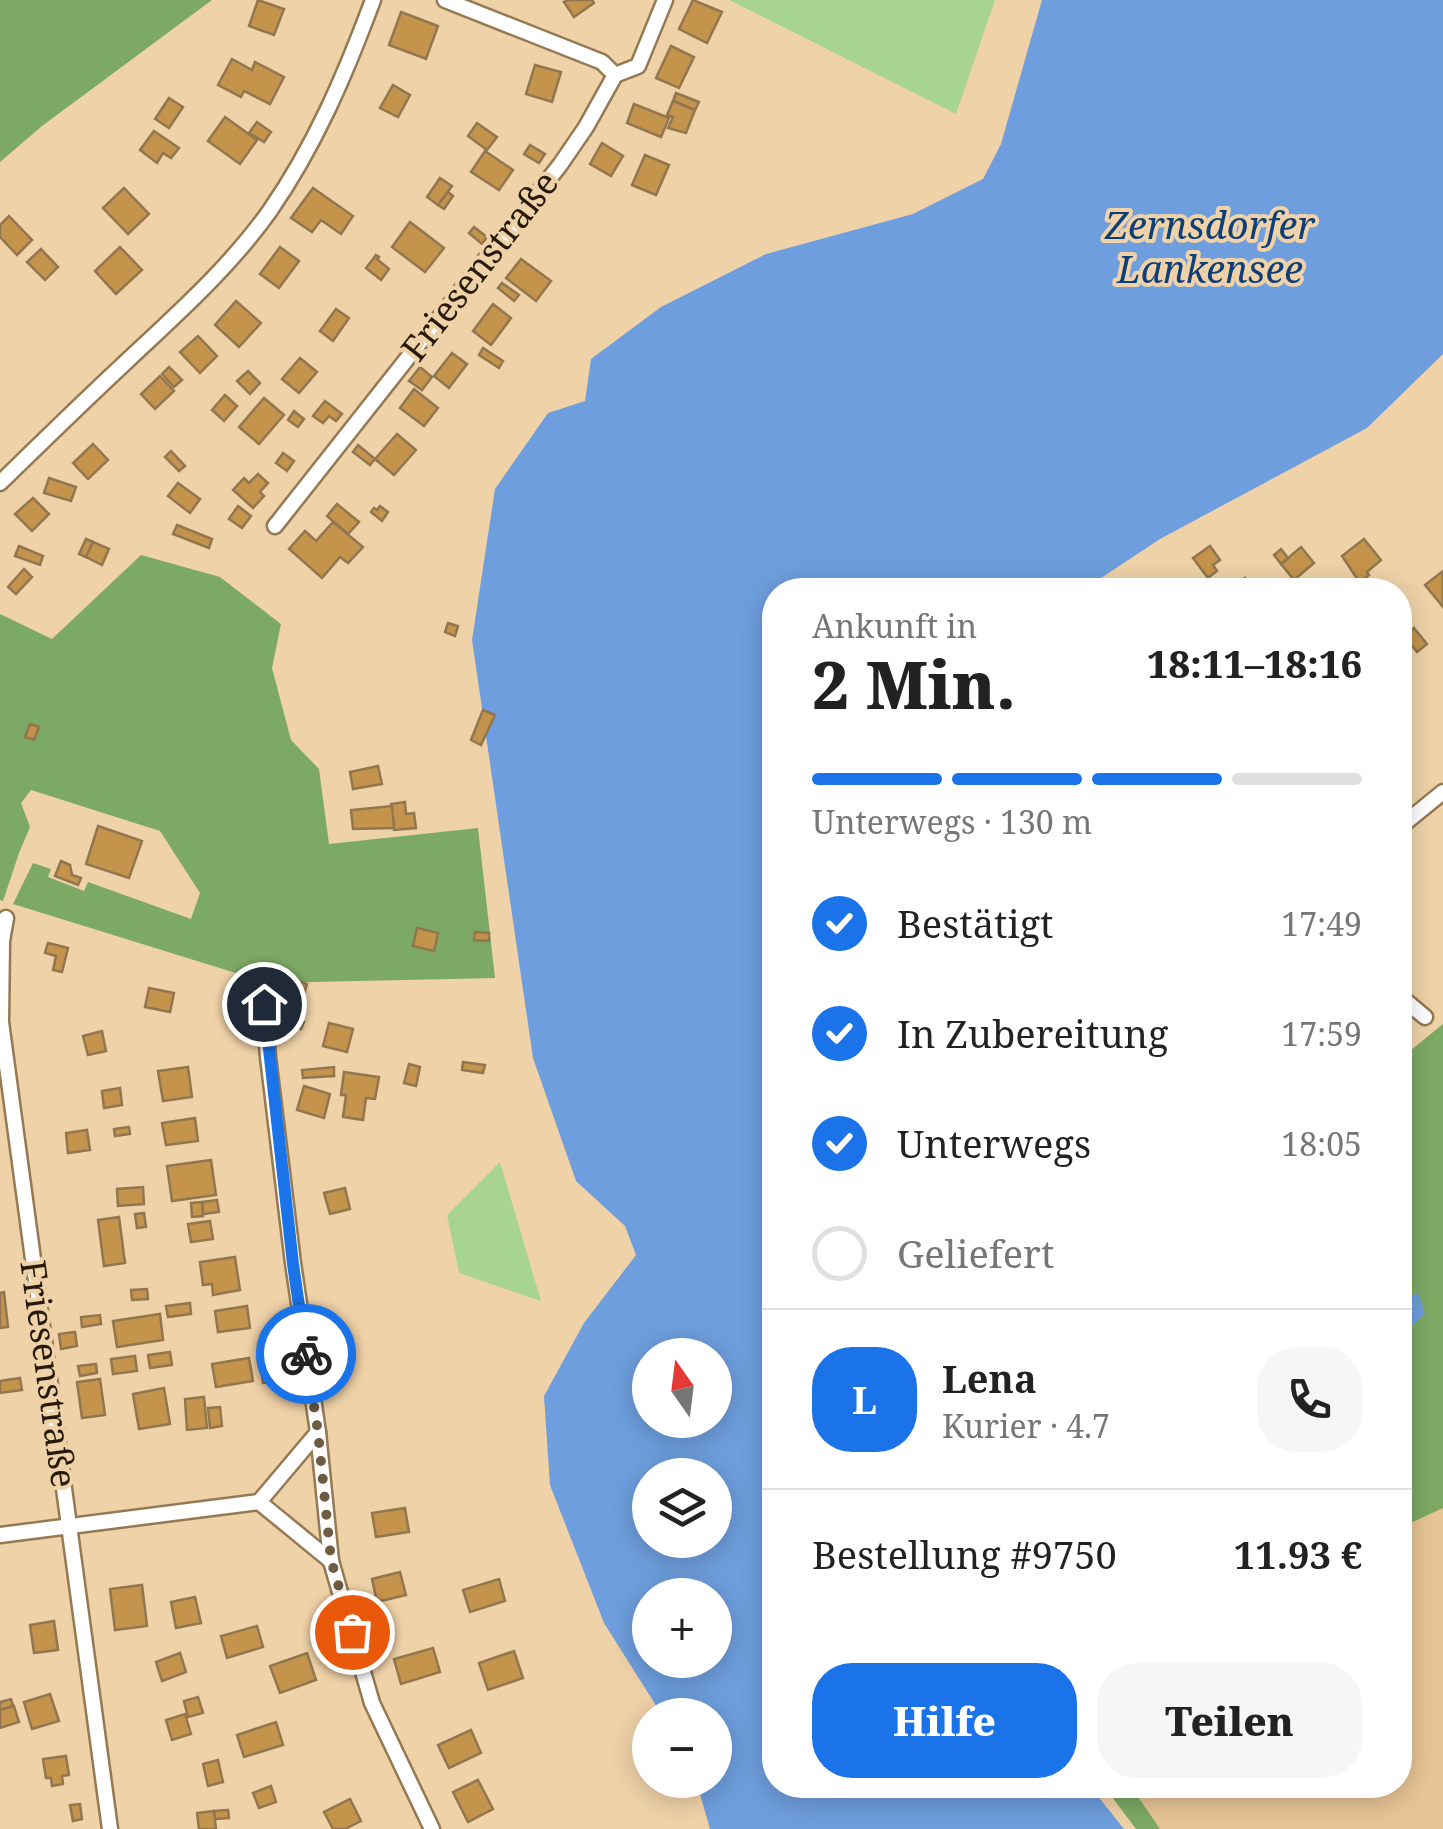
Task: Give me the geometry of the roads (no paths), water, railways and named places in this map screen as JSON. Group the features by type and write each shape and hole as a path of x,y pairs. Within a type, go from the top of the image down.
{"street":[{"path":"0,483 184,308 226,265 267,214 305,156 327,113 373,0"},
{"path":"445,0 602,62 615,74"},
{"name":"Friesenstraße","path":"275,526 560,165 615,74 638,66 666,0"},
{"path":"1412,817 1443,792"},
{"name":"Friesenstraße","path":"6,918 1,1022 110,1829"},
{"path":"264,1004 331,1560 372,1702 432,1829"},
{"path":"1412,1006 1425,1016"},
{"path":"0,1534 259,1502 318,1432"},
{"path":"259,1502 331,1560"}],"water":[{"name":"Zernsdorfer Lankensee","path":"1042,0 1443,0 1443,354 1367,428 1160,539 1101,578 762,578 762,1798 1099,1798 1124,1829 710,1829 701,1798 732,1798 732,1698 651,1698 639,1678 732,1678 732,1578 632,1578 632,1667 604,1623 550,1485 544,1396 584,1323 636,1255 625,1226 576,1181 533,1058 472,640 495,489 548,413 585,401 591,359 661,307 766,254 913,214 983,179 1001,144"},
{"path":"1418,1293 1425,1313 1412,1326 1412,1295"}]}
